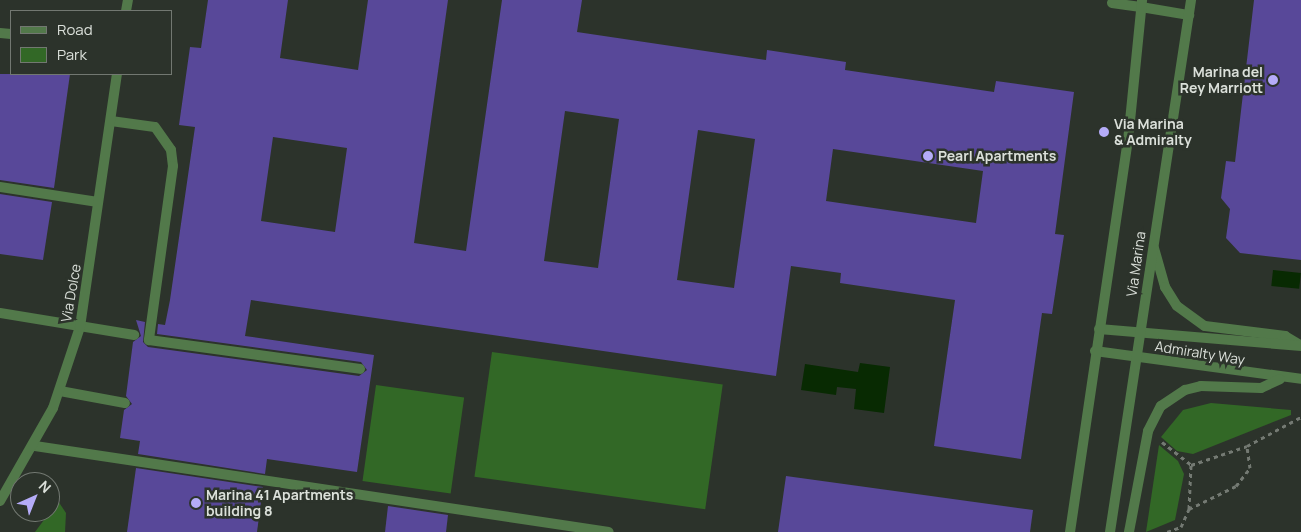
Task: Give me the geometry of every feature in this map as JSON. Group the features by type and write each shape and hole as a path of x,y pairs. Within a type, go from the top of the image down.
{"street":[{"name":"Via Marina","path":"1110,532 1135,356 1191,0"},
{"path":"1112,3 1141,4 1188,15"},
{"name":"Via Marina","path":"1070,532 1095,351 1128,141 1141,4"},
{"name":"Via Dolce","path":"0,501 34,446 60,391 80,328 117,75"},
{"path":"111,121 155,127 171,150 173,166 149,340 360,369"},
{"path":"0,187 98,202"},
{"path":"1153,244 1166,286 1177,306 1205,326 1285,336 1301,345"},
{"path":"0,312 80,328 134,335"},
{"name":"Admiralty Way","path":"1099,330 1139,335 1301,345"},
{"name":"Admiralty Way","path":"1095,351 1280,379 1301,379"},
{"path":"1129,532 1148,431 1161,406 1185,390 1201,386 1261,388 1280,379"},
{"path":"60,391 125,402"},
{"path":"34,446 609,532"}],"path":[{"path":"1191,465 1247,446 1301,417"},
{"path":"1156,437 1191,465"},
{"path":"1189,508 1236,486 1250,468 1247,446"},
{"path":"1167,532 1181,527 1189,508 1191,465"}],"green space":[{"path":"492,352 723,384 705,509 474,477"},
{"path":"376,385 464,397 451,493 363,481"},
{"path":"1211,403 1291,410 1291,415 1193,454 1177,451 1161,437 1183,410"},
{"path":"1159,445 1178,461 1184,474 1175,520 1146,532"},
{"path":"60,504 66,513 65,532 35,532 42,522 60,522"}],"shaded area":[{"path":"1273,270 1301,273 1299,289 1271,286"},
{"path":"860,363 890,367 884,413 854,409 856,389 837,387 836,395 801,390 805,364 858,372"}],"building":[{"path":"208,0 288,0 280,58 358,70 368,0 448,0 414,243 466,251 502,0 582,0 577,32 766,60 767,50 846,62 845,70 994,92 996,81 1074,92 1055,234 1064,235 1052,314 1042,313 1021,459 934,446 955,300 840,283 841,273 791,266 776,376 251,300 245,336 374,355 357,472 267,459 265,474 138,454 140,441 120,438 124,410 132,404 126,396 133,342 141,336 136,320 145,322 143,342 148,347 359,376 367,370 361,362 157,334 158,324 165,325 170,300 195,127 179,125 190,47 201,48","holes":["565,111 619,119 598,268 544,261","698,130 755,139 734,288 677,280","273,137 347,148 335,232 261,221","833,149 983,171 976,223 826,201"]},
{"name":"Marina del Rey Marriott","path":"1254,0 1301,0 1301,260 1240,253 1226,238 1230,209 1221,198 1226,161 1235,162"},
{"path":"0,74 70,75 54,188 0,180"},
{"path":"0,194 52,202 43,260 0,254"},
{"name":"Marina 41 Apartments building 8","path":"136,468 263,487 257,532 127,532"},
{"path":"786,476 1033,510 1030,532 778,532"},
{"name":"Marina 41 Apartments building 8","path":"388,506 448,515 446,532 385,532"}],"place":[{"name":"Marina del Rey Marriott","path":"1273,80"},
{"name":"Via Marina & Admiralty","path":"1104,132"},
{"name":"Pearl Apartments","path":"928,156"},
{"name":"Marina 41 Apartments building 8","path":"196,503"}]}
